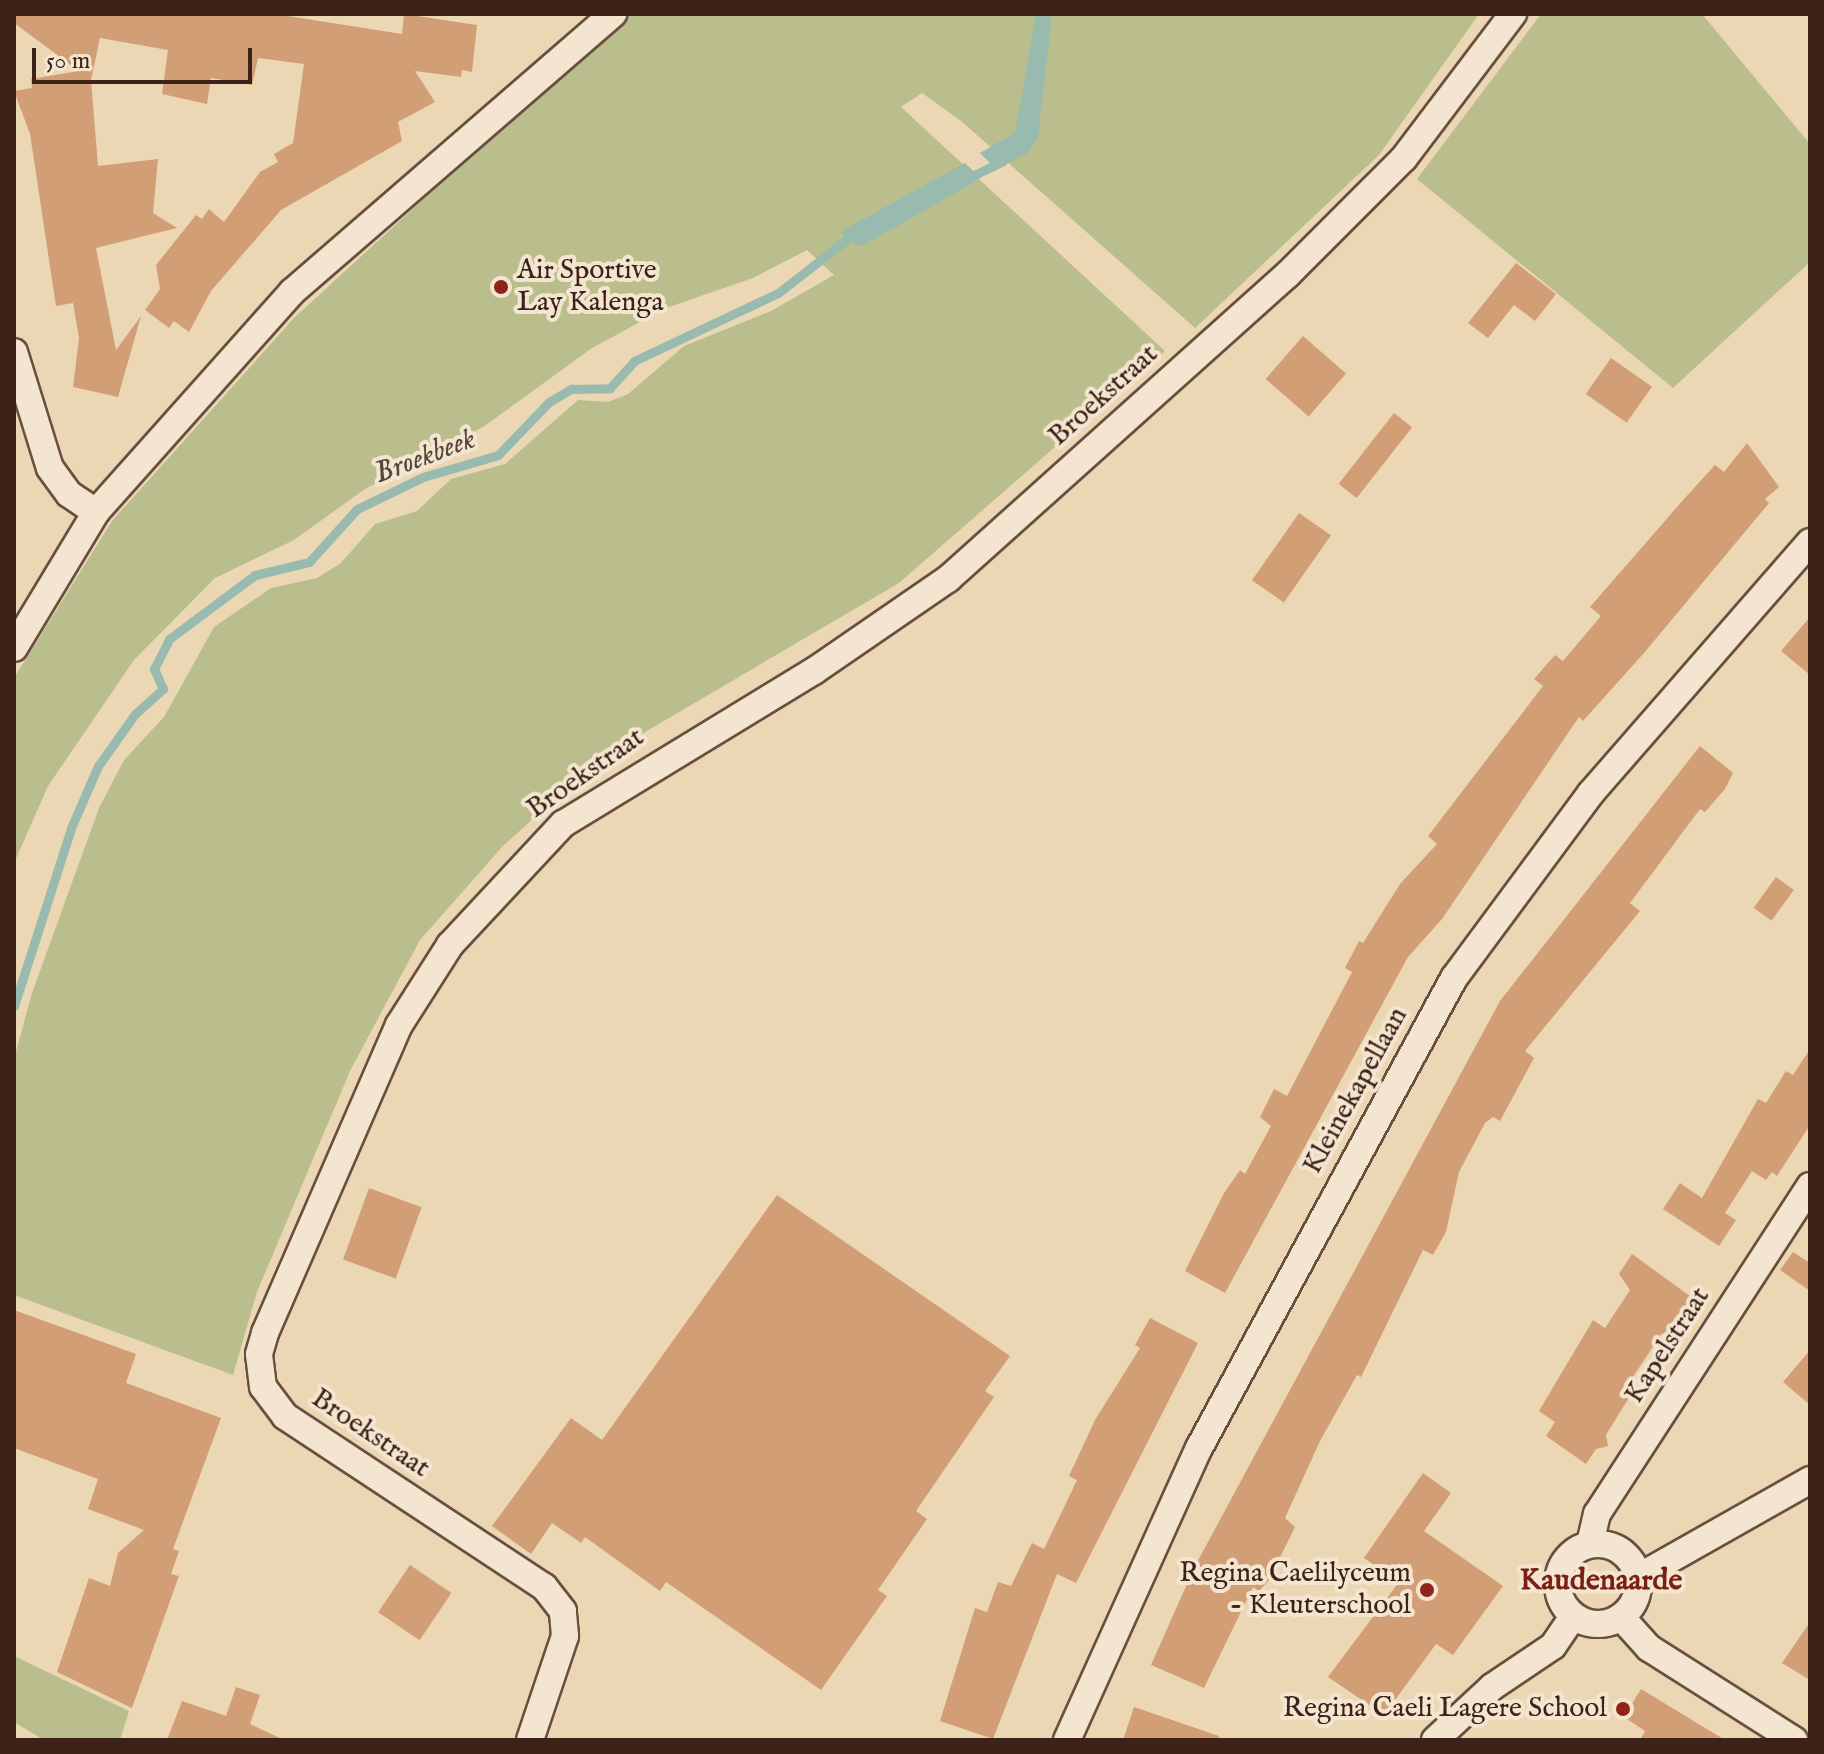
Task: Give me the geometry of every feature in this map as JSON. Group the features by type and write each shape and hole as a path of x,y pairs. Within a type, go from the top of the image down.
{"street":[{"path":"14,648 96,512 292,292 613,14"},
{"name":"Broekstraat","path":"530,1740 565,1636 563,1611 544,1587 285,1416 263,1387 259,1354 265,1333 399,1025 450,945 563,824 814,671 948,579 1287,275 1404,158 1513,14"},
{"path":"14,352 50,468 69,494 96,512"},
{"name":"Kleinekapellaan","path":"1067,1740 1199,1448 1454,978 1591,793 1810,542"},
{"name":"Kapelstraat","path":"1590,1544 1597,1514 1810,1186"},
{"path":"1637,1578 1810,1480"},
{"path":"1590,1544 1626,1555 1637,1578 1635,1600 1621,1617 1593,1624 1573,1616 1559,1597 1560,1570 1590,1544"},
{"path":"1435,1740 1492,1687 1553,1646 1573,1616"},
{"path":"1621,1617 1649,1648 1794,1740"}],"green space":[{"path":"625,14 1479,14 1379,155 1195,328 961,121 922,93 901,107 1165,351 899,583 599,759 503,846 420,940 350,1071 257,1292 233,1375 14,1295 14,1059 32,993 99,808 124,760 164,717 214,627 271,588 317,578 341,563 375,524 417,511 451,479 505,464 578,400 608,402 628,394 684,346 771,311 834,275 807,250 753,278 666,308 592,348 483,427 365,489 294,540 215,578 134,660 48,786 14,863 14,678 112,521 294,318"},
{"path":"1541,14 1702,14 1810,144 1810,262 1673,388 1417,179"},
{"path":"14,1656 129,1711 120,1740 44,1740 14,1722"}],"water":[{"path":"1036,14 1052,14 1038,138 1028,153 996,169 980,153 1015,133"},
{"path":"965,163 981,178 887,232 859,247 840,232"}],"building":[{"path":"14,14 275,14 402,34 404,14 477,25 472,72 462,70 461,77 415,71 435,102 398,122 402,141 281,210 211,291 189,332 174,321 169,328 145,310 160,289 156,265 196,215 202,219 209,209 224,222 260,172 278,162 274,154 293,143 304,64 258,58 252,85 211,78 207,104 162,94 168,50 100,38 91,80 98,166 158,159 153,213 177,228 96,248 116,350 141,316 118,397 73,387 79,338 73,303 56,306 30,134 14,91 32,88 31,79 79,71 14,23"},
{"path":"1516,263 1556,294 1535,321 1514,305 1488,338 1468,323"},
{"path":"1303,336 1346,373 1309,416 1266,379"},
{"path":"1611,358 1652,387 1627,423 1586,394"},
{"path":"1394,413 1412,427 1357,498 1339,484"},
{"path":"1747,443 1779,487 1765,499 1769,503 1644,653 1583,721 1579,717 1442,919 1408,957 1225,1293 1185,1271 1224,1193 1240,1170 1245,1174 1271,1126 1260,1117 1274,1089 1287,1096 1352,972 1345,968 1359,941 1363,943 1400,884 1437,844 1428,836 1543,686 1534,679 1555,655 1563,661 1601,616 1590,607 1715,465 1724,472"},
{"path":"1299,513 1331,535 1284,603 1252,580"},
{"path":"1810,617 1810,675 1781,651"},
{"path":"1700,746 1733,773 1725,789 1705,812 1700,809 1630,903 1640,911 1525,1051 1534,1058 1500,1121 1493,1117 1485,1123 1459,1172 1446,1232 1433,1255 1423,1250 1361,1377 1357,1375 1320,1441 1285,1518 1295,1527 1269,1580 1259,1591 1253,1587 1204,1688 1151,1665 1195,1566 1500,1001"},
{"path":"1776,877 1794,890 1771,921 1754,908"},
{"path":"1810,1049 1810,1125 1777,1176 1772,1172 1766,1180 1752,1171 1725,1213 1736,1220 1719,1246 1663,1209 1680,1183 1702,1198 1758,1099 1766,1103 1786,1071 1793,1075"},
{"path":"369,1188 422,1207 396,1279 343,1259"},
{"path":"777,1195 1010,1356 985,1391 994,1397 916,1511 927,1519 878,1590 887,1596 821,1690 666,1582 660,1591 585,1537 581,1543 552,1523 531,1554 492,1526 571,1418 602,1440"},
{"path":"1793,1252 1810,1263 1810,1291 1780,1270"},
{"path":"1632,1254 1694,1299 1669,1338 1662,1333 1623,1392 1630,1396 1606,1435 1608,1446 1596,1449 1586,1464 1546,1436 1555,1422 1539,1411 1593,1320 1605,1328 1630,1290 1619,1274"},
{"path":"14,1310 136,1354 126,1383 221,1418 173,1549 179,1551 171,1574 179,1576 132,1708 57,1672 89,1578 110,1586 118,1553 144,1530 88,1509 98,1479 14,1448"},
{"path":"1150,1318 1198,1343 1076,1583 1057,1574 993,1739 940,1721 975,1608 987,1612 998,1582 1011,1586 1032,1543 1044,1549 1077,1480 1069,1476 1095,1420 1140,1348 1135,1345"},
{"path":"1810,1350 1810,1405 1783,1382"},
{"path":"1423,1473 1451,1493 1424,1531 1503,1586 1453,1655 1436,1644 1384,1715 1328,1677 1399,1582 1364,1558"},
{"path":"410,1565 451,1593 420,1640 378,1612"},
{"path":"1810,1622 1810,1680 1782,1663"},
{"path":"236,1687 260,1695 250,1724 284,1740 167,1740 182,1701 226,1716"},
{"path":"1641,1689 1725,1740 1640,1740 1645,1731 1624,1717"},
{"path":"1134,1707 1219,1736 1219,1740 1123,1740"}],"waterway":[{"name":"Broekbeek","path":"966,179 1003,161"},
{"name":"Broekbeek","path":"14,1006 71,828 98,766 135,714 163,689 154,669 169,639 255,575 309,562 357,509 423,477 498,455 549,402 571,389 610,388 634,361 778,293 855,233"}],"place":[{"name":"Air Sportive Lay Kalenga","path":"501,287"},
{"name":"Regina Caelilyceum - Kleuterschool","path":"1427,1590"},
{"name":"Regina Caeli Lagere School","path":"1623,1709"}],"district":[{"name":"Kaudenaarde","path":"1601,1581"}]}
